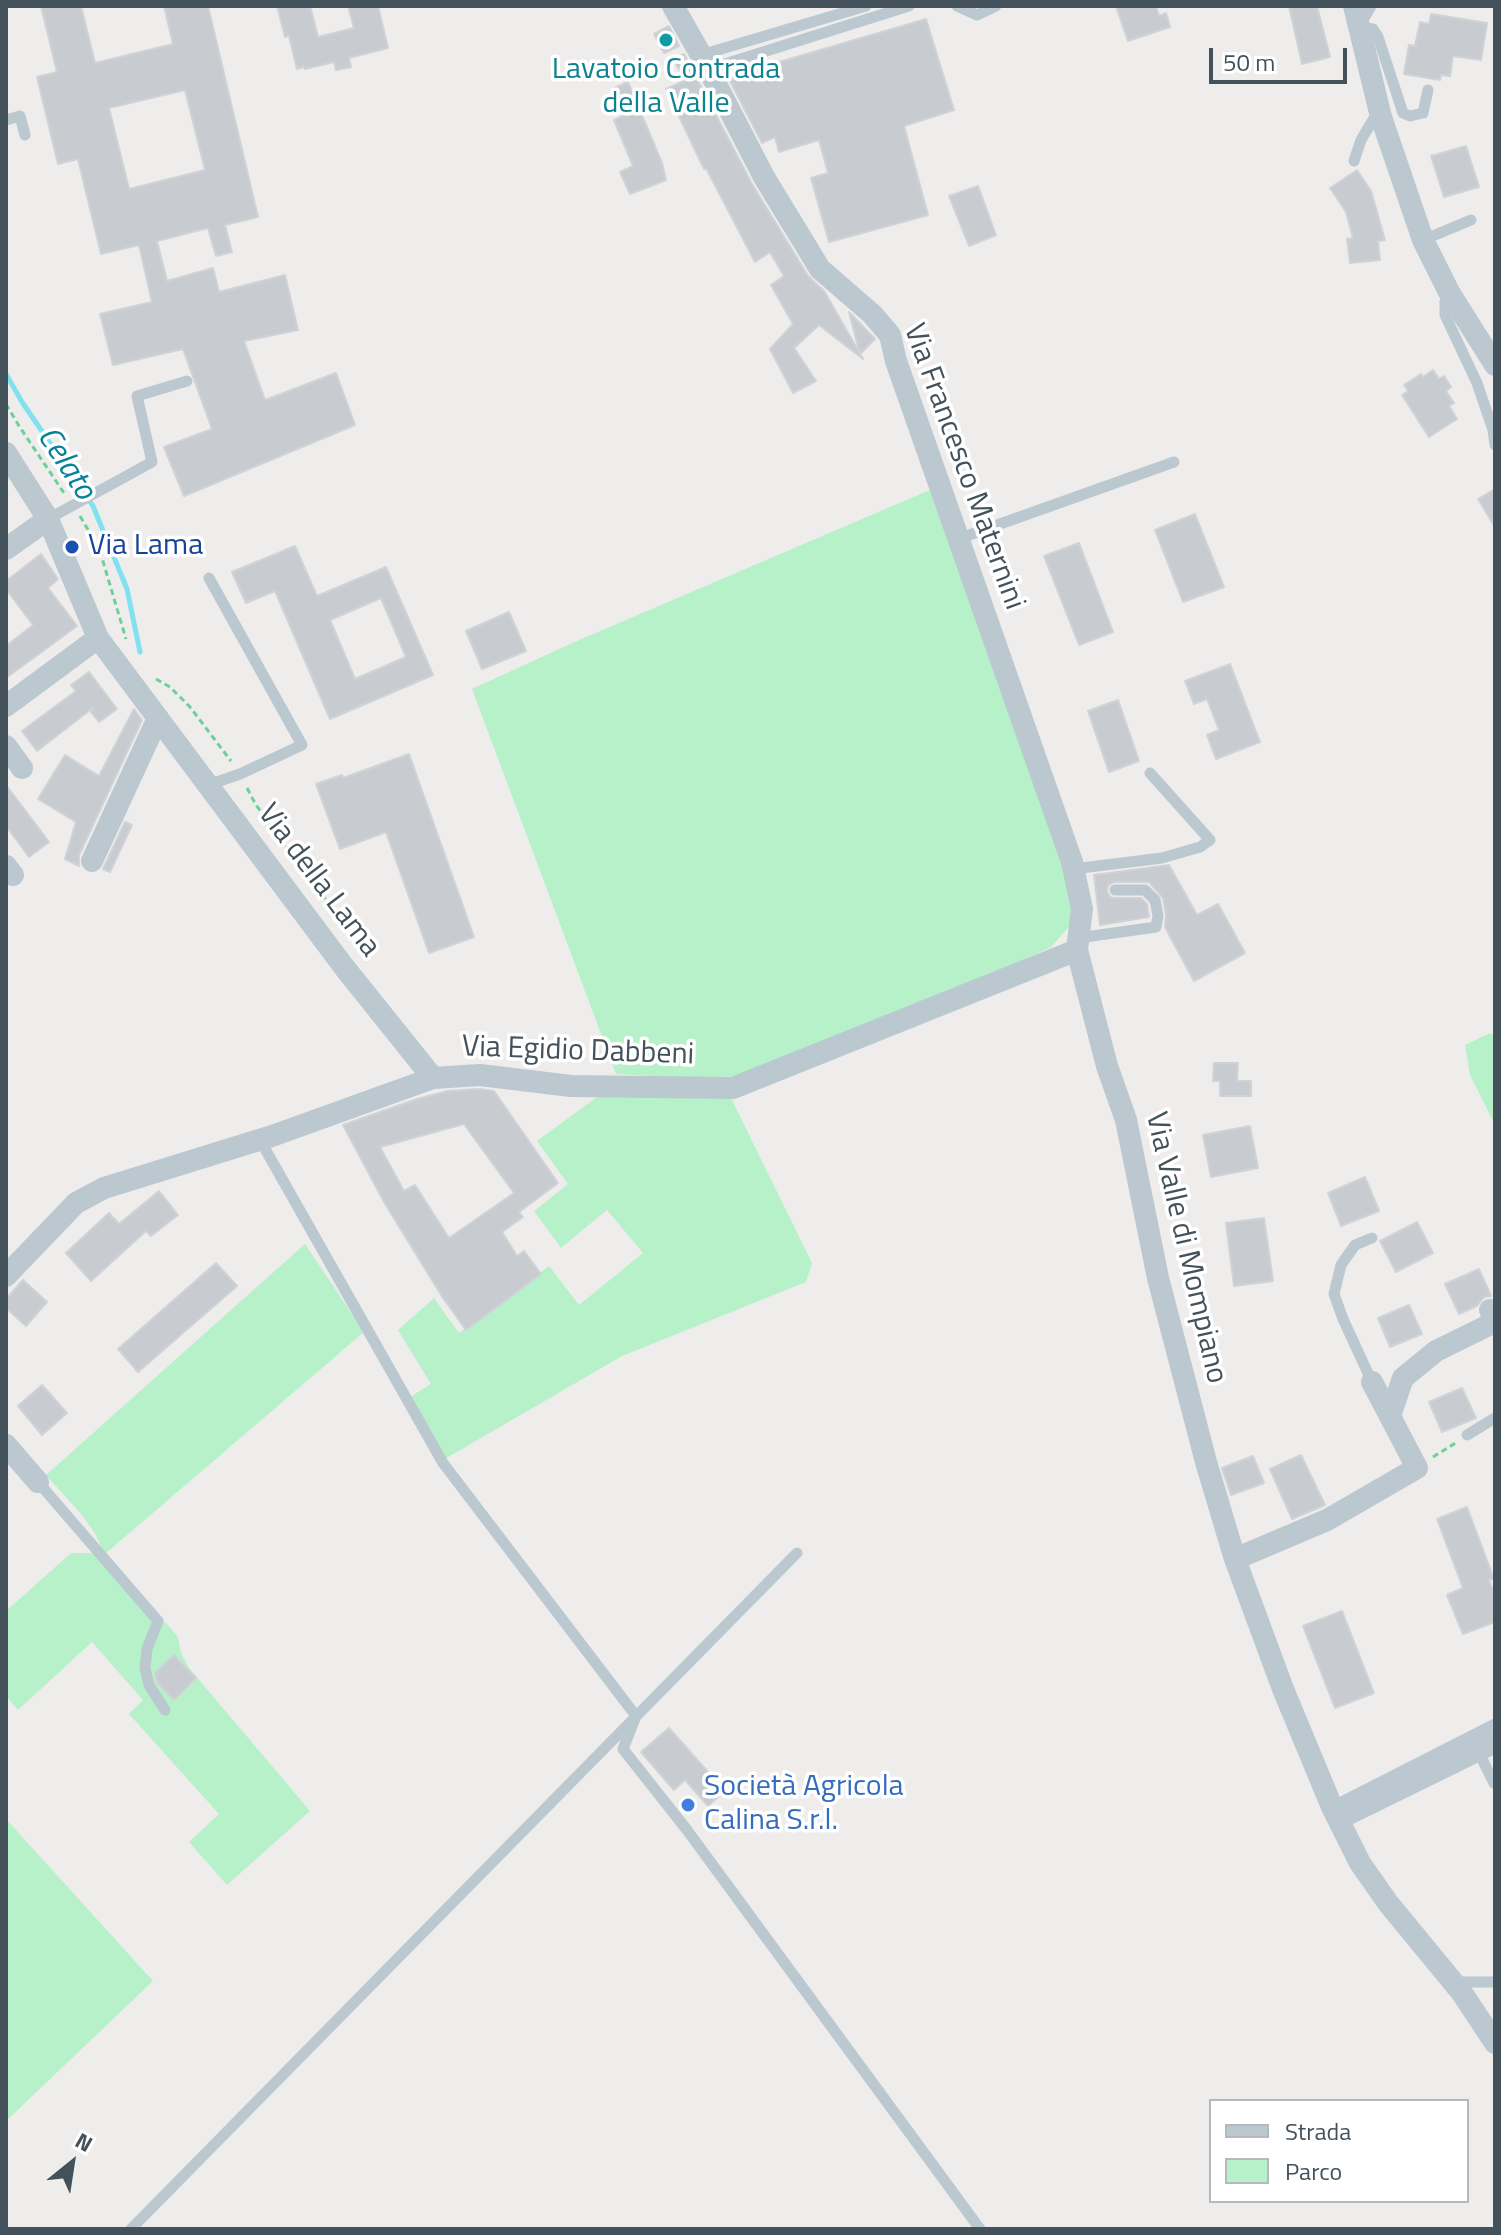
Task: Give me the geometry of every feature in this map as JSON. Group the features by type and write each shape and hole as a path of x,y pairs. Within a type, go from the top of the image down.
{"street":[{"name":"Via Francesco Maternini","path":"673,6 764,177 820,269 872,314 890,335 896,361 1073,869 1082,909 1077,944"},
{"path":"1357,17 1379,108 1423,240 1449,292 1495,365"},
{"name":"Via della Lama","path":"6,453 48,519 98,638 344,967 433,1078"},
{"path":"6,549 48,519"},
{"path":"6,706 98,638"},
{"path":"92,861 158,718"},
{"path":"6,746 22,768"},
{"name":"Via Egidio Dabbeni","path":"6,1276 76,1203 104,1188 260,1140 433,1078 480,1075 571,1086 733,1088 1077,944"},
{"name":"Via Valle di Mompiano","path":"1077,944 1107,1066 1126,1120 1158,1278 1206,1462 1235,1559 1283,1689 1335,1813 1360,1863 1453,1982 1495,2043"},
{"path":"1390,1416 1403,1378 1415,1366 1492,1315"},
{"path":"1235,1559 1327,1520 1417,1468 1372,1382"},
{"path":"6,1445 38,1482"},
{"path":"1335,1813 1486,1746"}],"lane":[{"path":"705,62 866,6"},
{"path":"705,62 909,6"},
{"path":"957,6 977,15 996,6"},
{"path":"1371,6 1357,17 1378,37 1403,113 1410,116 1423,113 1428,90"},
{"path":"1354,161 1361,140 1379,108"},
{"path":"6,120 20,116 25,135"},
{"path":"1423,240 1471,220"},
{"path":"1449,292 1445,315 1477,383 1495,445"},
{"path":"48,519 152,462 137,396 187,381"},
{"path":"958,539 1174,462"},
{"path":"208,785 240,774 302,745 209,578"},
{"path":"1073,869 1162,858 1200,847 1210,840 1150,773"},
{"path":"1077,944 1156,927 1158,916 1155,900 1145,890 1115,890"},
{"path":"260,1140 443,1463 636,1716"},
{"path":"1372,1238 1355,1245 1341,1265 1334,1294 1372,1382"},
{"path":"1467,1435 1495,1418"},
{"path":"38,1482 158,1621 147,1649 145,1668 149,1685 165,1710"},
{"path":"131,2229 797,1553"},
{"path":"636,1716 623,1749 687,1830 980,2229"},
{"path":"1335,1813 1495,1724"},
{"path":"1486,1746 1494,1783"},
{"path":"1453,1982 1495,1982"}],"path":[{"path":"6,404 85,522 102,558 129,647"},
{"path":"147,674 170,687 190,707 240,774 256,805 365,952 344,967"},
{"path":"1417,1468 1467,1435"}],"green space":[{"path":"932,489 1062,863 1076,909 1070,926 1051,947 1007,968 739,1076 687,1078 616,1074 472,689"},
{"path":"1490,1033 1495,1035 1495,1125 1470,1075 1465,1045"},
{"path":"730,1096 812,1263 806,1282 622,1356 443,1460 410,1397 431,1384 398,1330 434,1298 459,1333 549,1266 579,1305 643,1253 607,1210 561,1248 534,1211 568,1184 537,1141 597,1097"},
{"path":"305,1244 364,1332 105,1554 178,1637 181,1653 189,1668 310,1811 227,1885 189,1842 219,1814 129,1714 143,1700 92,1642 18,1710 6,1696 6,1611 71,1553 104,1553 82,1515 46,1475"},
{"path":"6,1819 153,1981 6,2121"}],"building":[{"path":"41,6 81,6 95,63 173,44 164,6 208,6 258,217 225,225 232,252 216,256 208,228 157,241 167,281 213,268 219,292 285,275 298,330 244,341 265,400 336,373 355,425 184,496 164,447 212,429 183,349 113,365 100,314 152,302 139,245 101,254 78,159 58,164 37,77 57,72","holes":["185,90 205,170 129,189 109,108"]},
{"path":"277,6 310,6 318,37 354,28 348,6 378,6 388,48 349,58 351,67 336,70 334,62 297,69"},
{"path":"1116,6 1156,6 1159,16 1166,13 1170,27 1128,41"},
{"path":"1289,6 1317,6 1330,57 1302,64"},
{"path":"1431,14 1487,23 1481,60 1453,56 1450,76 1441,75 1440,80 1404,74 1409,45 1415,46 1420,22 1429,24"},
{"path":"926,19 954,110 904,126 928,215 829,242 811,178 828,173 819,140 779,152 775,137 762,143 728,77"},
{"name":"Lavatoio Contrada della Valle","path":"669,26 679,46 664,53 654,34"},
{"path":"684,54 752,184 808,276 824,291 863,359 819,325 794,348 816,381 793,393 770,349 793,324 771,285 784,276 770,252 755,262 704,169 666,89 684,81 674,59"},
{"path":"628,82 662,163 666,180 630,194 620,172 633,166 614,120 623,116 612,89"},
{"path":"1466,146 1479,187 1444,197 1431,156"},
{"path":"1357,170 1371,191 1385,240 1378,241 1380,260 1350,263 1347,239 1353,238 1346,212 1330,188"},
{"path":"978,186 996,235 969,246 949,196"},
{"path":"849,312 875,339 860,354"},
{"path":"1433,370 1439,379 1444,376 1451,387 1446,391 1454,403 1449,406 1457,419 1429,437 1402,395 1408,391 1404,385"},
{"path":"1495,489 1495,527 1478,499"},
{"path":"1195,514 1224,587 1183,602 1155,530"},
{"path":"1079,543 1113,632 1079,645 1044,556"},
{"path":"295,546 317,596 386,567 433,675 330,719 275,591 246,603 232,572","holes":["381,598 406,657 355,679 330,620"]},
{"path":"41,554 58,579 48,588 77,626 6,678 6,646 33,625 6,589 6,581"},
{"path":"509,612 526,651 482,669 466,631"},
{"path":"1230,664 1260,742 1216,759 1207,735 1219,730 1207,699 1194,704 1185,681"},
{"path":"89,672 117,709 99,722 91,712 94,707 37,751 22,731 76,691 71,685"},
{"path":"1118,700 1139,761 1109,772 1088,711"},
{"path":"134,709 142,720 79,855 79,866 65,859 76,822 38,799 65,755 99,776"},
{"path":"409,754 474,937 429,953 386,832 340,849 316,784 342,775 343,778"},
{"path":"6,785 49,842 29,857 6,826"},
{"path":"125,822 132,825 110,872 103,869"},
{"path":"1169,865 1197,915 1218,904 1245,953 1194,981 1165,927 1163,898 1149,882 1114,882 1108,885 1107,891 1114,898 1141,898 1147,904 1149,917 1100,925 1094,875"},
{"path":"1214,1063 1238,1063 1237,1081 1251,1081 1251,1096 1220,1096 1220,1081 1213,1081"},
{"path":"448,1091 494,1091 558,1183 519,1212 523,1217 502,1232 517,1256 524,1251 541,1274 466,1330 384,1202 343,1125","holes":["464,1124 514,1193 449,1238 415,1185 404,1191 380,1147"]},
{"path":"1250,1126 1258,1168 1211,1177 1203,1135"},
{"path":"1365,1177 1379,1211 1341,1226 1328,1193"},
{"path":"159,1191 178,1215 151,1236 146,1231 91,1281 66,1253 109,1213 119,1224"},
{"path":"1264,1218 1273,1281 1234,1286 1226,1223"},
{"path":"1417,1222 1433,1253 1396,1272 1380,1241"},
{"path":"216,1263 237,1286 138,1372 118,1349"},
{"path":"1479,1269 1491,1296 1484,1297 1477,1306 1459,1314 1445,1284"},
{"path":"23,1280 47,1302 26,1326 6,1308 6,1299"},
{"path":"1409,1305 1422,1334 1390,1347 1378,1318"},
{"path":"42,1385 67,1413 42,1435 18,1406"},
{"path":"1462,1388 1476,1418 1442,1432 1429,1402"},
{"path":"1301,1455 1325,1505 1292,1519 1270,1469"},
{"path":"1253,1456 1264,1483 1231,1495 1222,1468"},
{"path":"1467,1507 1494,1579 1489,1580 1495,1595 1495,1622 1463,1634 1447,1595 1463,1588 1437,1519"},
{"path":"1342,1611 1374,1693 1335,1708 1303,1626"},
{"path":"174,1655 196,1678 174,1700 157,1682 155,1673"},
{"path":"669,1728 725,1791 708,1806 685,1780 674,1790 641,1752"}],"waterway":[{"name":"Celato","path":"6,374 93,506 127,589 140,652"}],"place":[{"name":"Lavatoio Contrada della Valle","path":"666,40"},
{"name":"Via Lama","path":"72,547"},
{"name":"Società Agricola Calina S.r.l.","path":"688,1805"}]}
